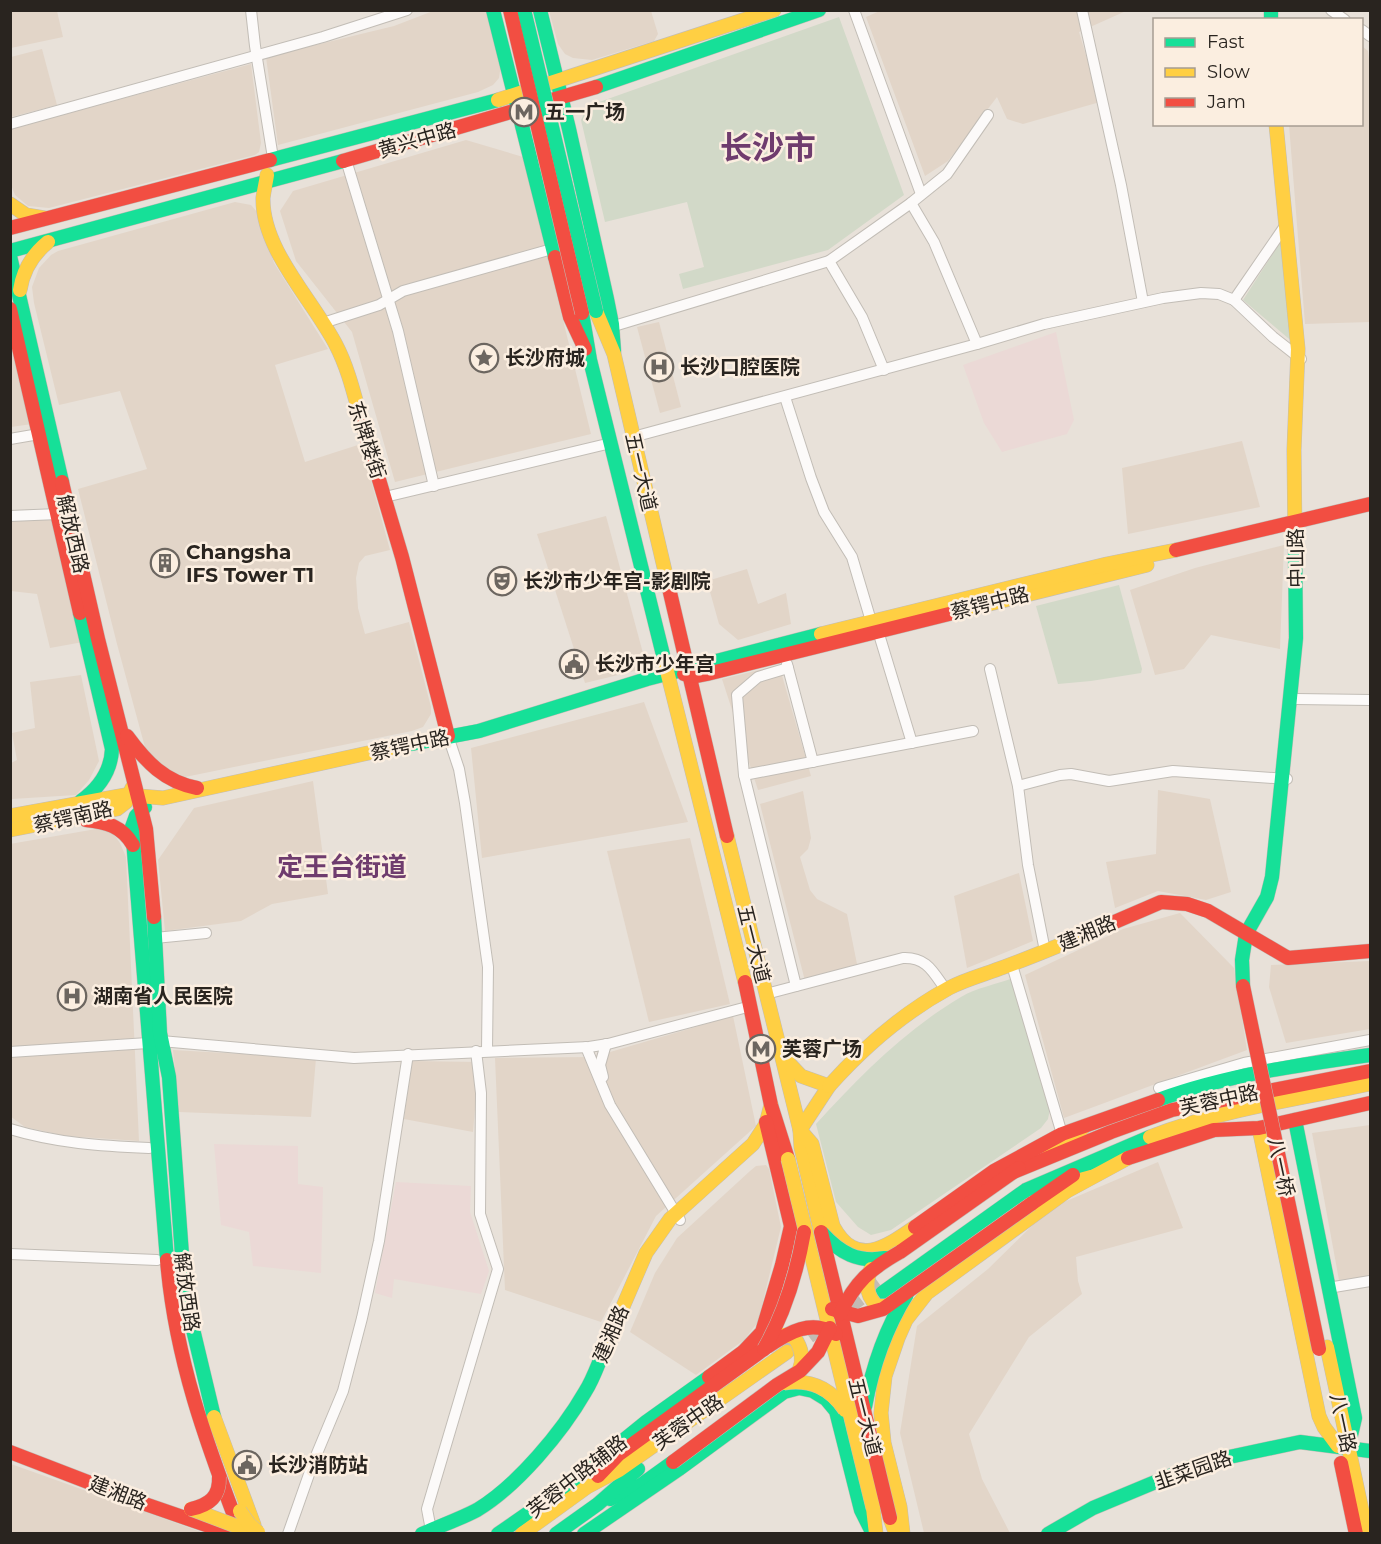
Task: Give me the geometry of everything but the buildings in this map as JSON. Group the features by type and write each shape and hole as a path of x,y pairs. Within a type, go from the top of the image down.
{"main road":[{"name":"五一大道","path":"493,10 570,317 590,360 663,650 681,672 697,703 800,1130 801,1147 834,1283 837,1311 890,1518 896,1533"},
{"name":"五一大道","path":"510,10 589,312 614,354"},
{"name":"五一大道","path":"524,10 589,312 590,360"},
{"name":"五一大道","path":"540,10 585,193 614,326 614,354 684,645 681,672 704,824 751,1006 782,1161 803,1219 873,1508 874,1533"},
{"name":"黄兴中路","path":"10,228 514,96 774,10"},
{"name":"黄兴中路","path":"10,251 265,183 518,111 819,10"},
{"name":"中山路","path":"1276,126 1288,221"},
{"name":"中山路","path":"1248,985 1251,937 1272,900 1278,878 1296,638 1301,359 1288,221 1282,126"},
{"name":"东牌楼街","path":"273,158 265,183 264,207 276,246 323,323 341,358 385,497 448,736"},
{"path":"10,204 26,215 50,218"},
{"path":"15,305 27,265 39,249 54,239"},
{"name":"解放西路","path":"10,256 15,305 39,434 112,749 111,764 102,782 94,792 78,803"},
{"name":"解放西路","path":"15,305 134,780"},
{"path":"1299,524 1371,504"},
{"path":"1299,524 1371,511"},
{"name":"中山路","path":"1285,779 1304,616 1299,524"},
{"name":"蔡锷中路","path":"134,795 163,798 478,731 638,682 718,665 875,626 1107,564 1299,524"},
{"name":"蔡锷中路","path":"718,665 787,661 875,626"},
{"path":"684,645 692,655 718,665 702,682 697,693 697,703"},
{"path":"638,682 660,664 663,650"},
{"path":"122,729 141,755 161,774 184,785 202,789"},
{"name":"蔡锷南路","path":"10,830 117,809 134,795 134,780"},
{"name":"解放西路","path":"134,795 141,810 148,842 155,938 155,1042 145,1077 157,1260 166,1327 182,1395 243,1532"},
{"name":"蔡锷南路","path":"10,816 134,795"},
{"path":"141,810 151,802 163,798"},
{"name":"解放西路","path":"141,810 133,821 134,846 155,1042 165,1258 171,1308 190,1392 219,1477 243,1532"},
{"path":"74,818 117,827 128,835 134,846"},
{"name":"建湘路","path":"800,1130 844,1068 918,1008 946,990 1012,965 1161,902 1187,904 1208,911 1288,958 1371,951"},
{"name":"八一桥","path":"1248,985 1323,1348"},
{"name":"解放西路","path":"155,1042 169,1077 182,1268 190,1325 243,1532"},
{"path":"800,1130 812,1144 833,1226 840,1239 850,1247 864,1252 890,1245 994,1171 1062,1134 1128,1110 1248,1074 1371,1055"},
{"path":"782,1056 801,1076 830,1086"},
{"name":"芙蓉中路","path":"1073,1148 1142,1119 1173,1110 1371,1071"},
{"name":"芙蓉中路","path":"1088,1171 1123,1147 1176,1127 1258,1107 1371,1084"},
{"path":"871,1269 867,1280 871,1300 877,1306 883,1294 1026,1190 1214,1130 1259,1128 1371,1103"},
{"name":"建湘路","path":"432,1532 480,1517 515,1492 571,1428 593,1395 653,1257 680,1215 746,1150 762,1131 771,1105"},
{"name":"解放西路","path":"159,1116 173,1259 182,1324 208,1424 240,1511 243,1532"},
{"path":"1259,1128 1319,1416 1324,1427 1343,1447 1355,1418 1294,1120"},
{"path":"766,1122 782,1161"},
{"path":"584,1533 676,1465 777,1385 792,1361 818,1352 831,1334 837,1311 854,1286 871,1269 900,1252 1011,1173 1083,1128"},
{"path":"1011,1173 1073,1148"},
{"path":"823,1300 837,1311 854,1317 866,1316 883,1294 1005,1192 1073,1148"},
{"name":"建湘路","path":"680,1215 751,1156 765,1153 782,1161"},
{"name":"芙蓉中路辅路","path":"498,1533 649,1426 751,1346 762,1332 791,1226 782,1161"},
{"path":"865,1414 868,1392 881,1351 898,1309 914,1286 1031,1204 1088,1171"},
{"path":"903,1533 903,1515 880,1417 883,1388 892,1356 910,1314 927,1293 1067,1191 1088,1171"},
{"path":"764,1349 773,1333 799,1255 803,1239 803,1219"},
{"path":"821,1232 838,1250 858,1260 880,1259 900,1252"},
{"path":"784,1256 840,1239"},
{"path":"864,1252 892,1356"},
{"path":"776,1286 809,1390"},
{"path":"883,1294 914,1286"},
{"path":"649,1426 793,1330 811,1326 831,1334 849,1351"},
{"path":"784,1335 794,1337 799,1345 802,1364 792,1361"},
{"name":"八一路","path":"1323,1348 1343,1447 1356,1533"},
{"name":"芙蓉中路","path":"556,1533 598,1504 625,1479 792,1361"},
{"name":"芙蓉中路","path":"522,1533 587,1487 619,1470 792,1361"},
{"path":"777,1385 805,1381 823,1387 838,1399 850,1417"},
{"path":"676,1465 784,1392 795,1388 809,1390 831,1404 839,1418 861,1510 874,1533"},
{"path":"831,1404 883,1388"},
{"name":"芙蓉中路","path":"587,1487 649,1426"},
{"name":"韭菜园路","path":"1048,1533 1093,1508 1201,1463 1300,1442 1371,1451"},
{"name":"建湘路","path":"10,1444 147,1496 191,1509 243,1532"},
{"name":"八一路","path":"1343,1447 1367,1533"},
{"name":"建湘路","path":"10,1452 145,1504 243,1532"},
{"name":"芙蓉中路","path":"598,1504 641,1485 676,1465"},
{"path":"191,1509 213,1501 219,1491 219,1477"}],"street":[{"path":"251,10 256,56 273,158"},
{"path":"10,124 256,56 407,10"},
{"path":"854,10 921,194"},
{"path":"1082,10 1121,185 1143,302"},
{"path":"614,326 829,261 911,203 947,174 988,116"},
{"path":"346,160 398,331 434,486"},
{"path":"911,203 934,242 977,344"},
{"path":"1234,300 1288,221"},
{"path":"323,323 379,304 403,291 552,249"},
{"path":"829,261 862,317 884,370"},
{"path":"633,437 884,370 1044,324 1143,302 1201,293 1219,294 1234,300 1259,325 1301,359"},
{"path":"785,397 824,512 852,557 912,743"},
{"path":"10,439 39,434"},
{"path":"385,497 611,443"},
{"path":"10,516 58,514"},
{"path":"796,986 744,776 737,695 758,677 787,661 813,762"},
{"path":"990,669 1018,786 1028,865 1045,951"},
{"path":"1296,699 1371,700"},
{"path":"744,776 973,731"},
{"path":"432,1532 427,1509 498,1269 480,1214 482,1051 488,967 465,803 459,769 448,736"},
{"path":"1018,786 1060,775 1071,774 1109,781 1173,771 1285,779"},
{"path":"155,938 206,933"},
{"path":"766,994 903,958 915,957 925,963 946,990"},
{"path":"1012,965 1062,1134"},
{"path":"10,1052 155,1042 354,1058 586,1047 606,1044 751,1006"},
{"path":"1159,1088 1244,1063 1371,1040"},
{"path":"606,1044 600,1065 605,1084 680,1215"},
{"path":"586,1047 610,1105 680,1215"},
{"path":"288,1533 343,1391 362,1318 379,1240 408,1054"},
{"path":"10,1129 33,1136 85,1145 149,1148"},
{"path":"10,1254 157,1260"},
{"path":"1328,1288 1371,1281"}],"shaded area":[{"path":"882,10 1126,11 1079,32 1100,102 1023,124 1007,119 997,97 948,161 925,176 866,17"},
{"path":"10,11 57,11 63,37 11,48"},
{"path":"433,11 487,11 501,64 499,78 493,85 478,92 278,145 266,57 394,26"},
{"path":"549,11 651,11 658,34 654,41 592,60 573,58 565,54 558,44"},
{"path":"1363,47 1368,51 1370,67 1370,322 1305,324 1289,126 1363,126"},
{"path":"42,49 57,105 11,117 11,57"},
{"path":"251,64 261,143 259,152 255,155 49,208 28,206 15,195 11,185 10,129"},
{"path":"466,140 523,157 591,434 395,482 352,332 296,261 280,211 293,191"},
{"path":"235,202 251,205 257,212 274,263 328,349 275,365 305,462 361,444 390,550 365,556 359,563 356,578 358,608 365,634 409,622 431,714 423,727 412,731 185,777 165,771 146,751 78,489 147,469 120,391 59,405 32,287 39,268 58,251"},
{"name":"长沙口腔医院","path":"659,322 681,407 660,413 637,327"},
{"path":"10,323 32,424 11,427 10,427"},
{"path":"1056,332 1074,420 1067,434 1002,452 984,423 963,365"},
{"path":"1242,441 1260,507 1128,534 1122,468"},
{"path":"606,516 647,668 585,683 537,534"},
{"path":"54,519 83,642 50,648 37,594 11,591 10,521"},
{"path":"1284,545 1280,649 1211,635 1184,669 1155,675 1130,590 1195,568"},
{"path":"747,569 758,604 786,593 791,624 738,640 719,624 707,581"},
{"path":"779,665 811,776 758,790 722,679"},
{"path":"81,675 99,761 89,780 76,795 12,799 11,763 17,760 12,733 35,728 30,682"},
{"path":"644,702 688,822 482,858 471,748"},
{"path":"313,781 328,894 272,904 241,921 165,931 158,860 194,808"},
{"path":"1158,790 1210,799 1231,892 1206,900 1158,891 1115,908 1106,862 1156,854"},
{"path":"803,791 811,838 808,849 800,857 810,890 817,899 847,914 857,964 805,981 760,804"},
{"name":"湖南省人民医院","path":"96,829 112,832 126,857 139,1141 66,1136 25,1127 10,1116 10,844"},
{"path":"690,838 730,1004 649,1022 607,851"},
{"path":"1019,873 1033,941 967,968 954,896"},
{"path":"1180,913 1234,968 1247,1050 1064,1118 1025,975 1123,929"},
{"path":"1370,961 1370,1029 1286,1043 1269,987 1271,965"},
{"path":"733,1016 756,1126 656,1216 601,1322 505,1290 495,1058 593,1057"},
{"path":"173,1050 316,1058 311,1117 179,1112"},
{"path":"412,1061 479,1062 473,1132 404,1119"},
{"path":"1370,1125 1370,1276 1339,1280 1312,1133"},
{"path":"214,1144 298,1146 298,1184 323,1187 321,1273 253,1266 249,1232 221,1225"},
{"path":"1158,1162 1183,1228 1076,1257 1078,1281 1082,1294 1029,1337 969,1434 982,1479 1010,1533 924,1533 900,1433 917,1326 988,1269 1050,1208"},
{"path":"766,1165 769,1169 781,1227 758,1322 744,1340 696,1375 630,1332 655,1273 677,1238 756,1166"},
{"path":"396,1182 471,1186 470,1212 489,1271 481,1294 394,1279 392,1298 375,1293"},
{"path":"11,1464 204,1533 11,1533"}],"green space":[{"name":"五一广场","path":"839,17 904,195 828,250 683,289 679,274 704,267 687,202 605,222 581,120 588,106"},
{"path":"1283,238 1295,344 1243,300"},
{"path":"1119,585 1142,669 1141,673 1058,684 1036,606"},
{"name":"芙蓉广场","path":"1013,978 1050,1109 1048,1119 1041,1128 891,1230 871,1235 858,1227 836,1202 816,1124 866,1072 921,1024 967,994"}],"tunnel":[{"path":"789,1350 880,1283"}],"traffic: fast":[{"path":"493,10 555,257"},
{"path":"524,10 596,311"},
{"path":"540,10 607,299 614,351"},
{"path":"596,87 819,10"},
{"path":"1271,10 1271,18"},
{"path":"270,160 498,100"},
{"path":"10,251 343,161"},
{"path":"10,256 62,482"},
{"path":"582,313 590,360 666,667"},
{"path":"1243,986 1242,960 1246,934 1267,897 1272,877 1296,638 1295,540"},
{"path":"80,613 112,749 103,779 81,801"},
{"path":"400,746 479,731 647,679 821,634"},
{"path":"145,807 136,816 132,827 167,1260"},
{"path":"154,917 160,1033 169,1077 185,1296 214,1417"},
{"path":"1158,1100 1236,1077 1370,1055"},
{"path":"1295,1120 1355,1418 1348,1448"},
{"path":"882,1293 1026,1190 1150,1137"},
{"path":"822,1233 850,1255 866,1259 885,1258"},
{"path":"865,1407 881,1349 907,1294"},
{"path":"422,1534 477,1510 523,1473 551,1441 575,1408 591,1381 606,1346"},
{"path":"498,1534 567,1486 646,1422 709,1377"},
{"path":"584,1534 679,1469 784,1392 799,1388 813,1391 826,1399 836,1411 861,1510 873,1534"},
{"path":"1048,1534 1093,1508 1201,1463 1300,1442 1370,1451"},
{"path":"610,1499 641,1485 673,1462"},
{"path":"556,1534 598,1504 638,1469"}],"traffic: slow":[{"path":"498,100 774,10"},
{"path":"1276,126 1298,349 1294,450 1295,540"},
{"path":"267,175 263,198 265,217 271,237 290,274 336,345 361,419"},
{"path":"10,204 26,215 44,218"},
{"path":"20,290 29,263 48,242"},
{"path":"596,311 614,354 668,584"},
{"path":"821,634 1107,564 1176,550"},
{"path":"957,612 1147,565"},
{"path":"666,667 745,982"},
{"path":"10,816 126,795 163,798 400,746"},
{"path":"10,830 117,809 126,802 132,788"},
{"path":"727,836 800,1130 801,1147 821,1232"},
{"path":"829,1086 884,1032 949,988 1110,924"},
{"path":"782,1056 801,1076 829,1086 800,1130 812,1144 833,1226 842,1239 851,1247 871,1250 893,1242 915,1227"},
{"path":"1150,1137 1231,1112 1370,1084"},
{"path":"606,1346 646,1253 670,1219 753,1144 766,1124 771,1105"},
{"path":"1049,1149 1083,1128"},
{"path":"1259,1128 1319,1416 1338,1446"},
{"path":"903,1534 900,1507 884,1443 881,1413 885,1376 906,1320 927,1293 1067,1191 1128,1158"},
{"path":"788,1159 873,1508"},
{"path":"1062,1185 1091,1177"},
{"path":"871,1269 867,1284 871,1298 877,1306 887,1306"},
{"path":"784,1335 794,1337 799,1345 802,1358 799,1371"},
{"path":"1327,1347 1367,1534"},
{"path":"522,1534 587,1487 619,1470 787,1352"},
{"path":"784,1383 803,1382 819,1387 833,1396 845,1410"},
{"path":"214,1417 254,1525"},
{"path":"873,1508 876,1534"},
{"path":"191,1509 257,1534"},
{"path":"240,1511 258,1532"},
{"path":"890,1518 896,1534"}],"traffic: jam":[{"path":"510,10 582,313"},
{"path":"343,161 596,87"},
{"path":"10,228 270,160"},
{"path":"555,257 570,317 585,349"},
{"path":"10,309 80,613"},
{"path":"361,419 402,557 448,736"},
{"path":"62,482 98,639 146,829 154,917"},
{"path":"1176,550 1370,504"},
{"path":"668,584 727,836"},
{"path":"684,674 697,676 707,674 957,612"},
{"path":"127,736 157,770 175,781 197,788"},
{"path":"86,820 119,829 133,845"},
{"path":"1110,924 1161,902 1187,904 1208,911 1288,958 1370,951"},
{"path":"745,982 771,1105 788,1159"},
{"path":"1243,986 1319,1349"},
{"path":"1011,1173 1172,1110 1370,1071"},
{"path":"915,1227 994,1171 1062,1134 1158,1100"},
{"path":"1128,1158 1214,1130 1259,1128 1370,1103"},
{"path":"709,1377 743,1352 762,1332 791,1226 766,1122"},
{"path":"900,1252 1019,1168"},
{"path":"1031,1204 1073,1175"},
{"path":"832,1309 858,1316 883,1309 1031,1204"},
{"path":"764,1349 778,1322 789,1292 804,1232"},
{"path":"821,1232 890,1518"},
{"path":"840,1314 851,1293 864,1277 900,1252"},
{"path":"167,1260 171,1296 185,1366 204,1433 241,1534"},
{"path":"767,1347 800,1329 818,1328 836,1334"},
{"path":"673,1462 777,1385 800,1371 818,1352 830,1328"},
{"path":"598,1476 619,1454 764,1349"},
{"path":"10,1452 145,1504 232,1534"},
{"path":"1341,1463 1356,1534"},
{"path":"191,1509 212,1499 218,1490 219,1477"}],"place":[{"name":"五一广场","path":"524,112"},
{"name":"长沙府城","path":"484,358"},
{"name":"长沙口腔医院","path":"659,367"},
{"name":"Changsha IFS Tower T1","path":"165,563"},
{"name":"长沙市少年宫-影剧院","path":"502,581"},
{"name":"长沙市少年宫","path":"574,664"},
{"name":"湖南省人民医院","path":"72,996"},
{"name":"芙蓉广场","path":"761,1049"},
{"name":"长沙消防站","path":"247,1465"}],"district":[{"name":"长沙市","path":"768,148"},
{"name":"定王台街道","path":"342,867"}]}
